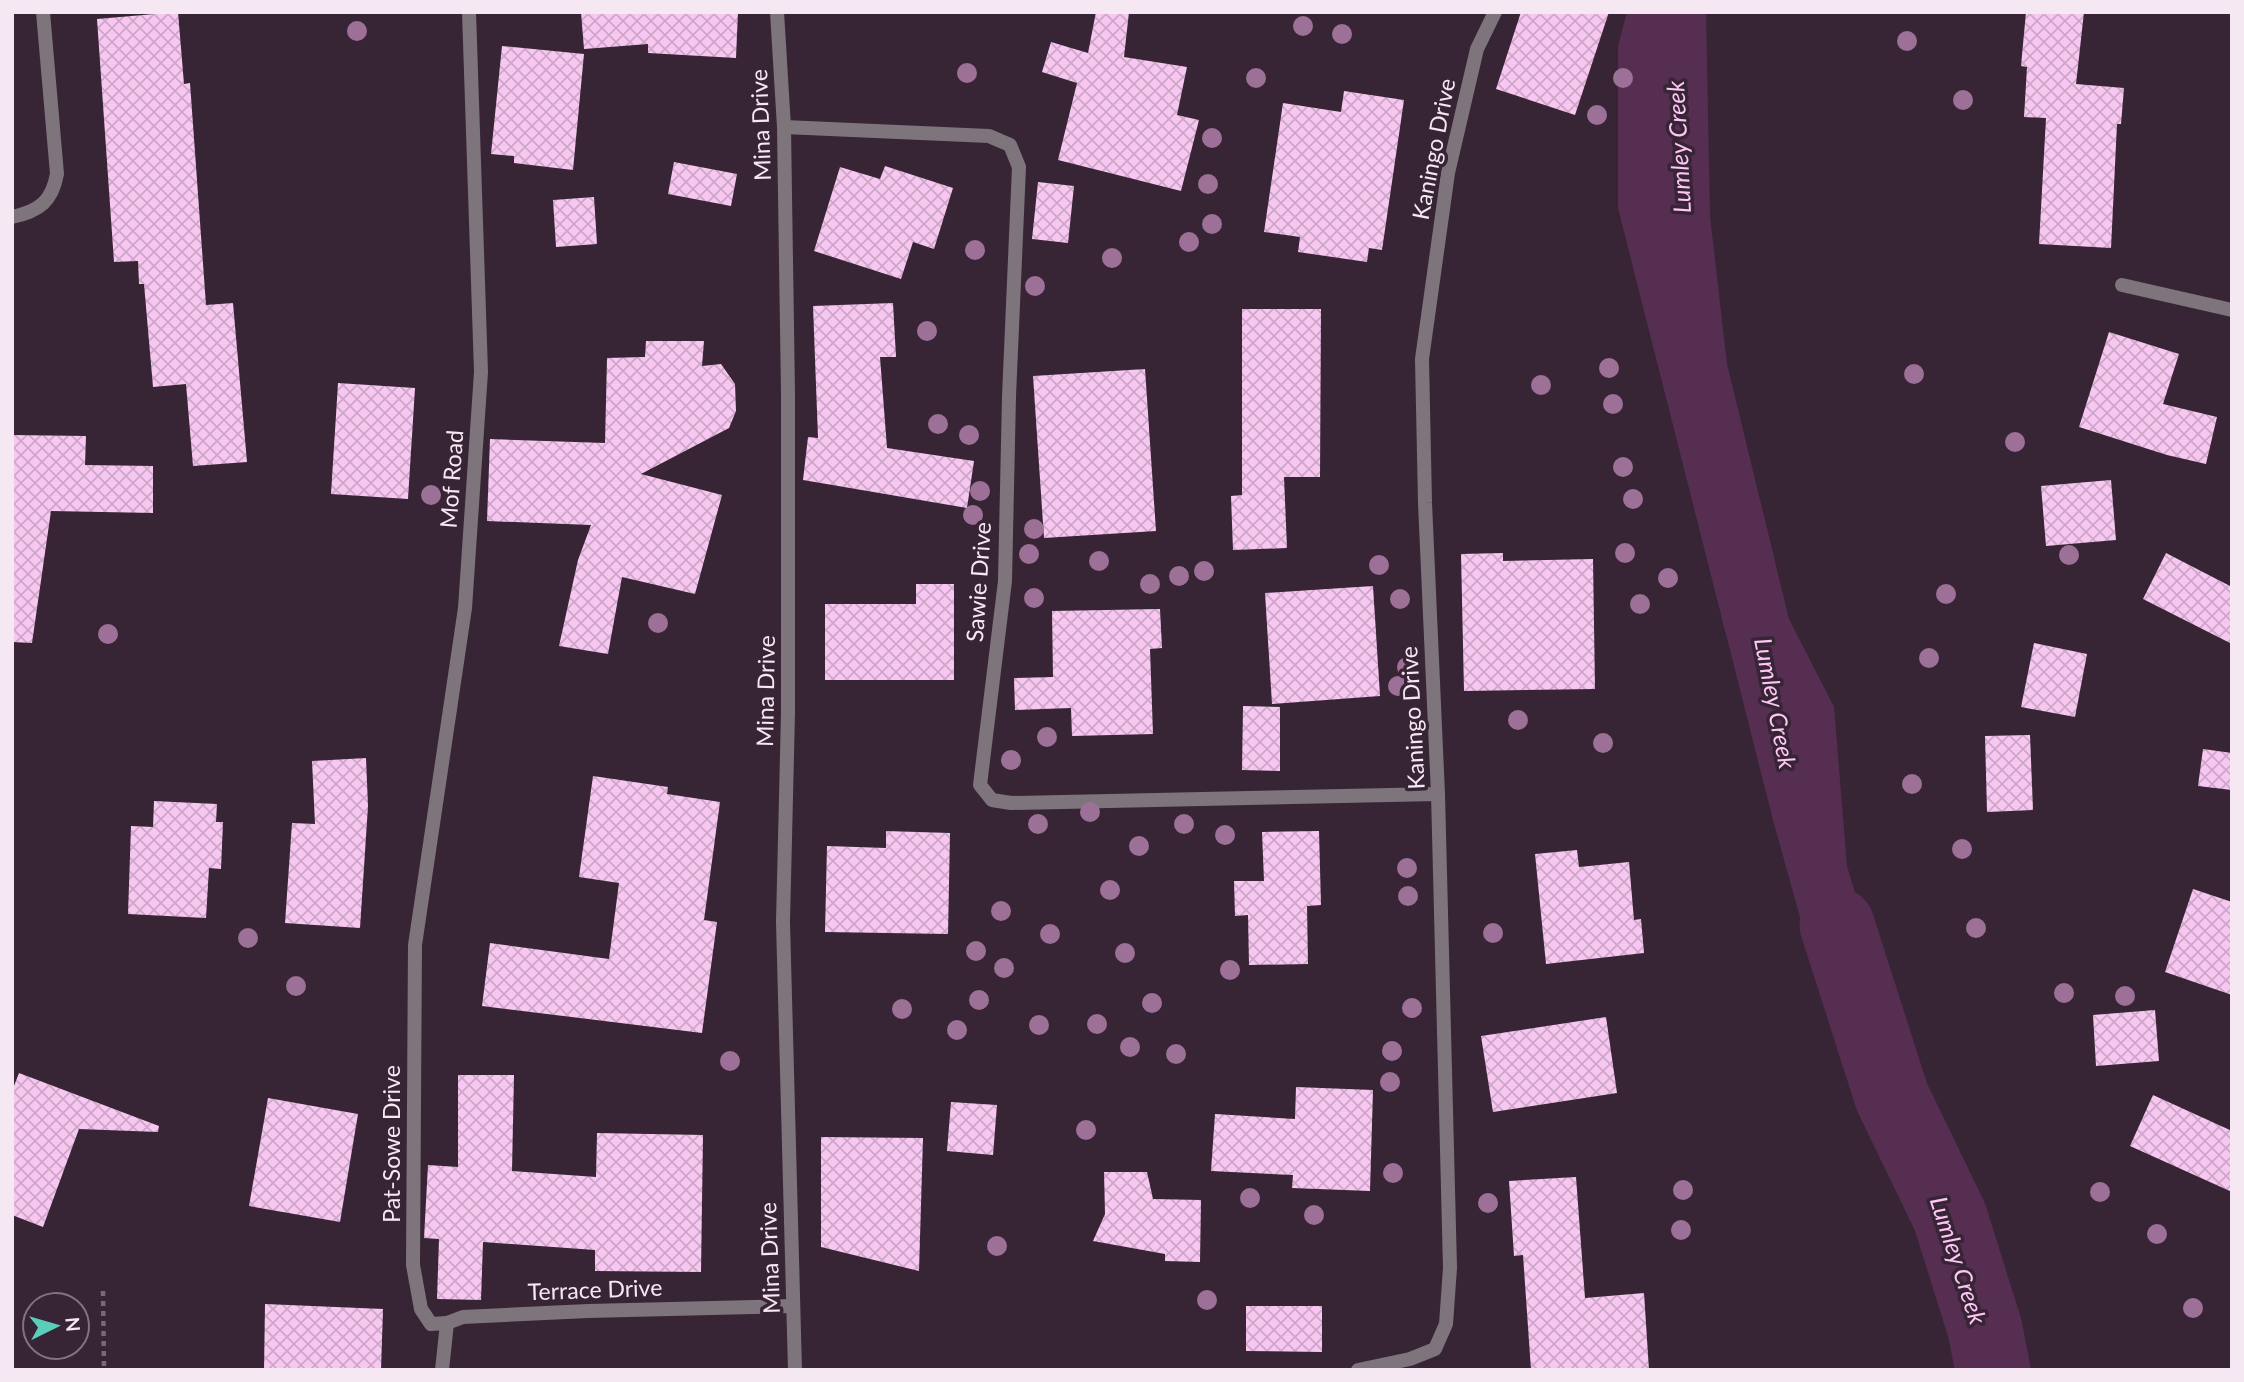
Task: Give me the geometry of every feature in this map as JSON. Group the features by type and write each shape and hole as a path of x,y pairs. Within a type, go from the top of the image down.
{"street":[{"path":"12,217 35,210 53,192 57,174 43,12"},
{"name":"Mof Road","path":"415,945 465,608 481,372 469,12"},
{"name":"Mina Drive","path":"777,12 784,127 788,394 788,713 783,922 794,1370"},
{"name":"Kaningo Drive","path":"1358,1370 1410,1359 1435,1349 1446,1324 1450,1268 1438,794 1425,503 1422,359 1448,173 1477,50 1495,12"},
{"name":"Sawie Drive","path":"784,127 989,136 1010,145 1019,167 1009,396 1005,581 980,785 992,800 1025,803 1438,794"},
{"path":"2122,285 2232,310"},
{"name":"Pat-Sowe Drive","path":"415,945 413,1265 421,1309 431,1324 447,1323"},
{"name":"Terrace Drive","path":"447,1323 463,1317 793,1306"},
{"path":"442,1370 447,1323"}],"path":[{"path":"103,1291 104,1370"}],"water":[{"path":"1627,12 1706,12 1710,216 1727,364 1789,619 1834,707 1847,866 1893,1019 1832,1032 1773,820 1618,208 1618,46"}],"building":[{"path":"178,12 184,84 190,83 206,305 233,303 247,462 193,466 186,384 153,387 144,284 139,284 138,261 114,262 97,19"},
{"path":"581,12 738,12 736,58 648,53 648,44 584,49"},
{"path":"1096,12 1129,12 1124,57 1187,67 1177,115 1199,120 1181,191 1058,160 1077,83 1042,72 1051,42 1088,53"},
{"path":"1521,12 1609,12 1575,115 1496,89"},
{"path":"2026,12 2084,12 2076,84 2124,88 2121,124 2117,124 2111,248 2039,244 2046,118 2024,117 2027,67 2021,66"},
{"path":"502,46 584,54 573,170 514,163 514,156 491,154"},
{"path":"1344,91 1404,100 1382,250 1369,248 1367,262 1298,252 1300,237 1264,232 1283,103 1341,112"},
{"path":"674,162 737,174 731,206 668,194"},
{"path":"885,166 953,188 934,249 913,242 901,279 814,251 840,167 880,179"},
{"path":"1038,182 1074,186 1068,243 1032,239"},
{"path":"594,197 597,244 556,247 553,200"},
{"path":"893,303 896,357 880,357 887,448 974,461 967,508 803,480 808,437 818,438 813,306"},
{"path":"1242,309 1321,309 1320,477 1284,477 1287,548 1233,550 1231,496 1242,495"},
{"path":"2109,332 2179,354 2163,404 2217,417 2206,464 2167,455 2079,427"},
{"path":"646,341 704,341 702,366 721,364 735,384 736,411 729,428 641,474 722,495 695,594 622,577 608,654 559,646 578,560 591,525 487,521 490,439 605,443 607,358 645,357"},
{"path":"1145,369 1156,531 1044,538 1033,376"},
{"path":"338,383 415,388 408,499 331,494"},
{"path":"12,435 86,436 85,465 153,466 153,513 51,511 32,643 12,642"},
{"path":"2111,480 2116,540 2046,546 2041,486"},
{"path":"1503,553 1503,561 1593,559 1595,689 1464,691 1461,554"},
{"path":"2166,553 2232,587 2232,644 2143,599"},
{"path":"916,584 954,584 954,680 825,680 825,604 916,604"},
{"path":"1373,586 1380,696 1272,704 1265,593"},
{"path":"1160,609 1162,648 1150,649 1153,734 1072,736 1071,708 1015,710 1014,678 1053,677 1052,611"},
{"path":"2034,643 2087,654 2075,717 2021,707"},
{"path":"1243,706 1280,707 1280,771 1242,770"},
{"path":"2030,735 2033,810 1987,812 1985,736"},
{"path":"2203,749 2232,753 2232,790 2198,786"},
{"path":"366,758 368,806 360,928 285,923 292,823 315,824 312,761"},
{"path":"593,776 668,787 667,794 720,802 704,920 717,922 702,1033 482,1006 490,943 609,959 619,883 579,877"},
{"path":"154,801 217,804 216,822 223,822 221,869 209,868 206,918 128,914 131,826 153,827"},
{"path":"886,831 950,833 948,934 825,932 827,846 886,848"},
{"path":"1319,831 1321,905 1307,906 1308,964 1249,965 1248,915 1235,916 1234,881 1264,881 1262,832"},
{"path":"1577,850 1579,867 1629,862 1634,920 1641,919 1644,953 1546,964 1535,854"},
{"path":"2193,889 2232,902 2232,995 2165,972"},
{"path":"2155,1010 2159,1061 2096,1066 2093,1015"},
{"path":"1606,1017 1617,1093 1493,1112 1481,1036"},
{"path":"19,1073 159,1126 158,1132 79,1129 43,1227 12,1215 12,1091"},
{"path":"458,1075 514,1075 512,1171 596,1177 597,1133 703,1135 701,1272 595,1271 595,1250 483,1242 481,1300 437,1299 439,1239 424,1238 428,1165 458,1167"},
{"path":"1296,1087 1373,1090 1370,1191 1292,1188 1293,1175 1211,1171 1215,1114 1295,1119"},
{"path":"2153,1095 2232,1131 2232,1192 2130,1146"},
{"path":"268,1098 358,1114 340,1222 249,1206"},
{"path":"951,1102 997,1105 993,1155 947,1151"},
{"path":"821,1137 923,1138 919,1271 821,1247"},
{"path":"1104,1172 1147,1172 1153,1199 1201,1200 1200,1262 1165,1261 1165,1254 1093,1241 1105,1214"},
{"path":"1576,1177 1585,1298 1644,1293 1649,1370 1531,1370 1523,1255 1514,1256 1509,1181"},
{"path":"265,1304 383,1309 381,1370 264,1370"},
{"path":"1246,1306 1322,1306 1322,1352 1246,1351"}],"waterway":[{"name":"Lumley Creek","path":"1837,925 1892,1097 1950,1217 1985,1329 1993,1370"}]}
